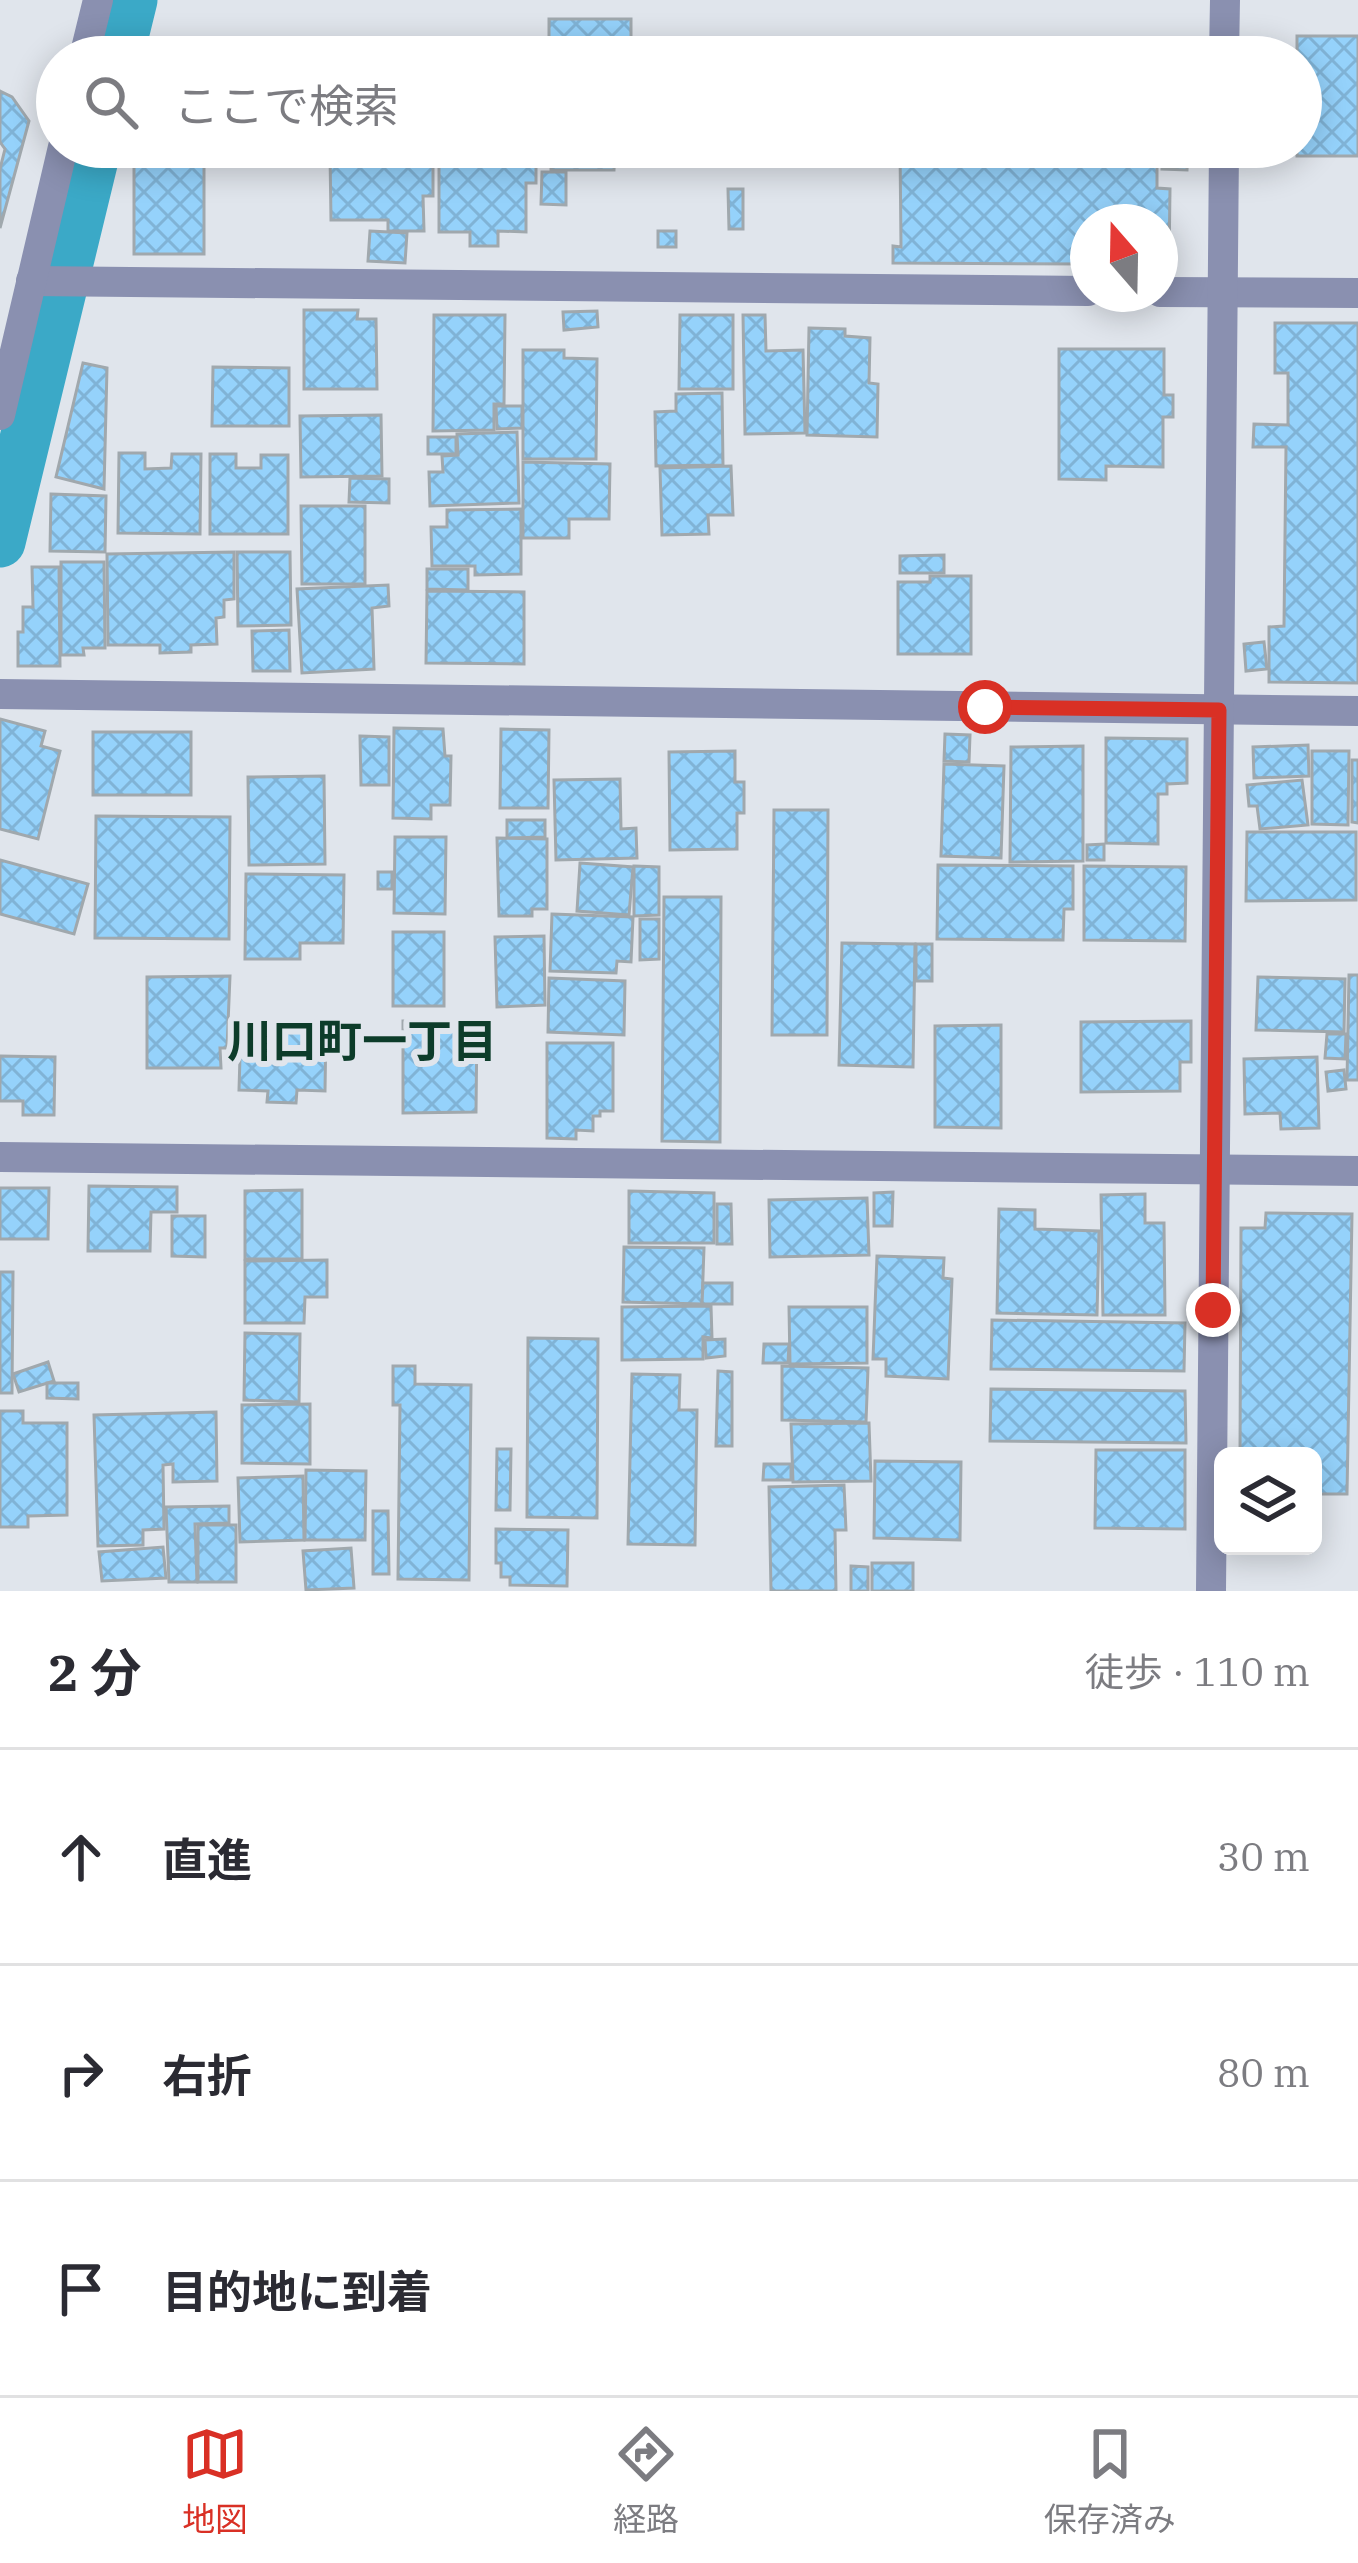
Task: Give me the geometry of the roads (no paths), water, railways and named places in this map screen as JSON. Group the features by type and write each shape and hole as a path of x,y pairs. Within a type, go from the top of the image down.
{"street":[{"path":"89,36 98,0"},
{"path":"1225,0 1225,36"},
{"path":"0,415 58,168"},
{"path":"1211,1591 1224,168"},
{"path":"31,281 1070,291"},
{"path":"1178,292 1358,293"},
{"path":"0,694 1358,711"},
{"path":"0,1157 1358,1172"}],"waterway":[{"path":"123,36 132,0"},
{"path":"0,542 91,168"}],"district":[{"name":"川口町一丁目","path":"362,1041"}]}
